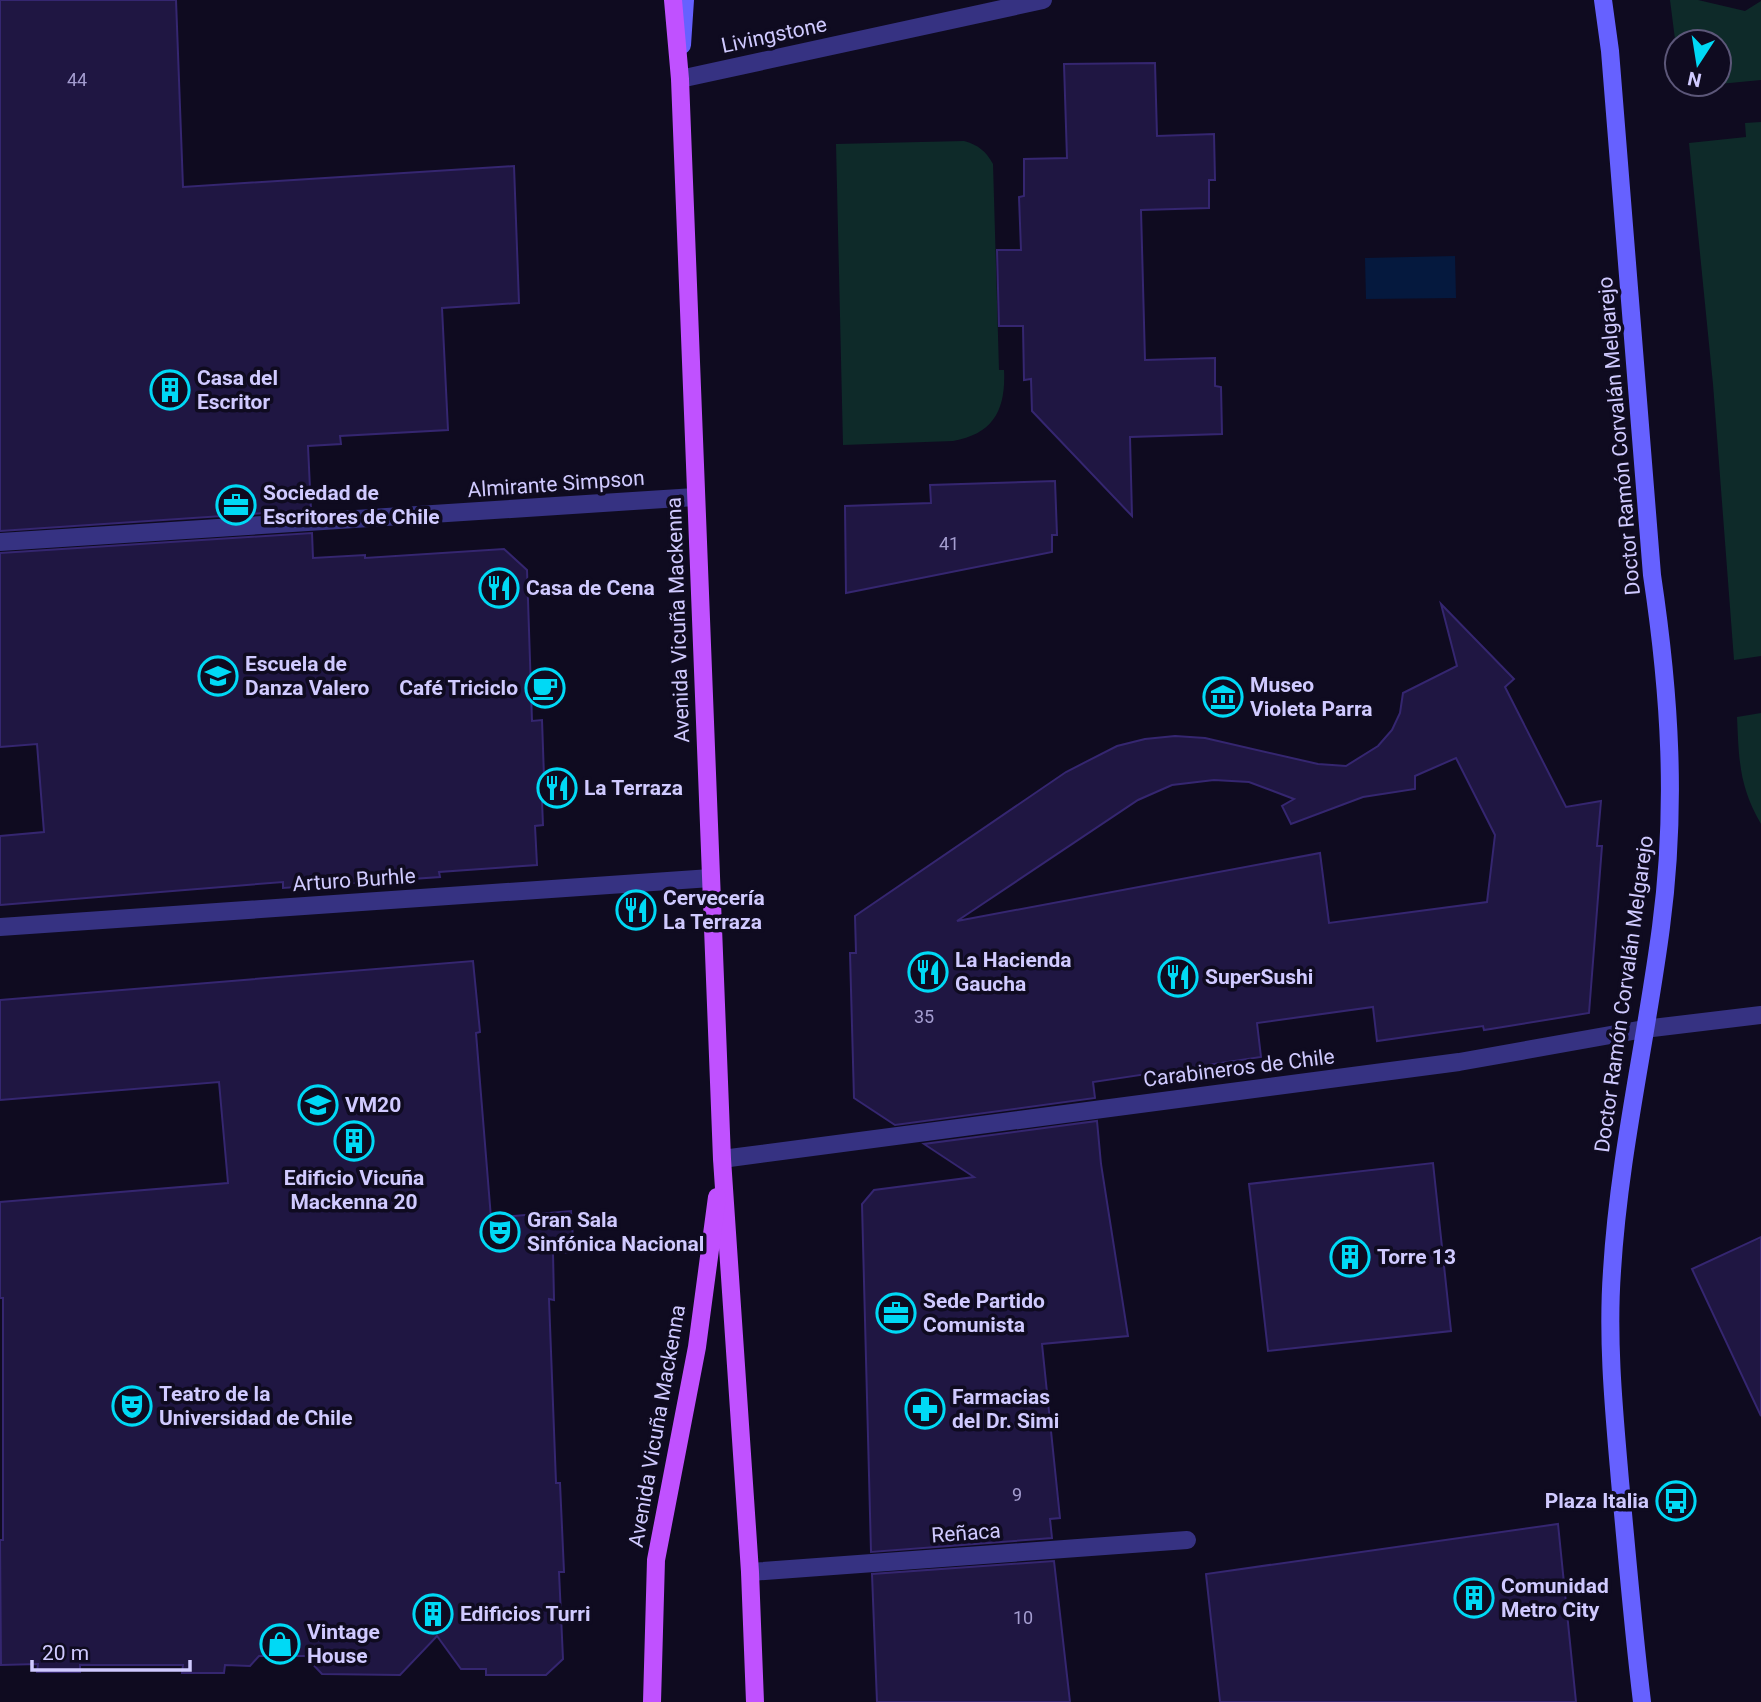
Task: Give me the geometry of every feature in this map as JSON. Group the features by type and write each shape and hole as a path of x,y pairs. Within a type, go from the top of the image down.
{"main road":[{"name":"Avenida Vicuña Mackenna","path":"673,0 680,79 722,1159 750,1572 755,1702"},
{"name":"Avenida Vicuña Mackenna","path":"680,79 685,0"},
{"name":"Doctor Ramón Corvalán Melgarejo","path":"1602,0 1610,51 1652,575 1665,659 1670,744 1670,829 1663,902 1632,1101 1612,1270 1609,1343 1642,1702"},
{"name":"Avenida Vicuña Mackenna","path":"652,1702 656,1560 697,1347 722,1159"}],"street":[{"name":"Livingstone","path":"680,79 1043,0"},
{"name":"Almirante Simpson","path":"0,542 695,497"},
{"name":"Arturo Burhle","path":"0,927 711,878"},
{"name":"Carabineros de Chile","path":"722,1159 1459,1062 1644,1029 1761,1015"},
{"name":"Reñaca","path":"750,1572 1186,1540"}],"green space":[{"path":"1670,0 1698,0 1745,11 1761,1 1761,80 1733,83 1733,28 1674,28"},
{"path":"1761,122 1761,656 1734,660 1713,384 1689,143 1746,137 1745,123"},
{"path":"964,141 981,149 993,164 999,370 1004,370 1000,408 988,426 967,438 953,441 843,445 836,144"},
{"path":"1761,713 1761,824 1744,785 1737,717"}],"water":[{"path":"1455,256 1456,298 1366,299 1365,258"}],"building":[{"path":"0,0 176,0 183,187 514,166 519,303 442,308 448,430 340,436 341,444 308,446 311,510 0,531"},
{"path":"1155,63 1157,136 1214,134 1215,180 1209,180 1209,208 1141,210 1145,360 1215,358 1215,386 1221,387 1222,434 1130,437 1132,516 1032,411 1031,379 1024,380 1023,326 999,326 997,250 1021,250 1019,197 1024,196 1024,159 1067,158 1064,64"},
{"path":"1055,481 1057,535 1052,535 1052,552 846,593 845,506 931,503 930,485"},
{"path":"312,533 313,558 365,555 365,558 504,549 527,570 532,721 542,720 544,777 541,777 543,825 535,826 537,865 439,872 440,877 283,888 283,882 0,905 0,836 44,832 37,744 0,747 0,553"},
{"path":"1441,604 1514,679 1505,687 1566,807 1601,801 1597,846 1602,846 1589,1013 1484,1030 1483,1026 1377,1041 1373,1007 1257,1023 1261,1057 1093,1082 1095,1098 895,1125 854,1098 850,953 856,953 855,916 1066,772 1117,746 1145,739 1175,736 1205,738 1318,764 1346,766 1378,746 1392,730 1400,713 1403,693 1457,666","holes":["1456,758 1495,835 1487,902 1329,923 1320,853 957,921 1138,800 1172,785 1214,780 1249,782 1294,799 1282,806 1291,824 1363,797 1415,789 1415,776"]},
{"path":"473,961 491,1218 571,1211 574,1252 553,1253 554,1300 549,1299 556,1483 560,1483 564,1572 559,1572 563,1659 546,1675 486,1675 486,1669 461,1669 437,1636 400,1675 322,1674 305,1656 259,1656 250,1666 225,1665 224,1673 182,1673 183,1665 80,1665 80,1672 37,1672 38,1664 1,1665 3,1298 0,1298 0,1202 228,1183 219,1082 0,1100 0,1000"},
{"path":"1097,1121 1101,1164 1128,1336 1042,1344 1060,1518 1050,1519 1052,1538 871,1552 862,1204 874,1190 974,1177 924,1144"},
{"name":"Torre 13","path":"1433,1163 1451,1331 1268,1351 1249,1184"},
{"path":"1761,1237 1761,1416 1692,1269"},
{"name":"Comunidad Metro City","path":"1558,1524 1576,1702 1220,1702 1206,1574"},
{"path":"1054,1561 1070,1702 877,1702 872,1574"}],"place":[{"name":"Casa del Escritor","path":"170,390"},
{"name":"Sociedad de Escritores de Chile","path":"236,505"},
{"name":"Casa de Cena","path":"499,588"},
{"name":"Escuela de Danza Valero","path":"218,676"},
{"name":"Café Triciclo","path":"545,688"},
{"name":"Museo Violeta Parra","path":"1223,697"},
{"name":"La Terraza","path":"557,788"},
{"name":"Cervecería La Terraza","path":"636,910"},
{"name":"La Hacienda Gaucha","path":"928,972"},
{"name":"SuperSushi","path":"1178,977"},
{"name":"VM20","path":"318,1105"},
{"name":"Edificio Vicuña Mackenna 20","path":"354,1141"},
{"name":"Gran Sala Sinfónica Nacional","path":"500,1232"},
{"name":"Torre 13","path":"1350,1257"},
{"name":"Sede Partido Comunista","path":"896,1313"},
{"name":"Teatro de la Universidad de Chile","path":"132,1406"},
{"name":"Farmacias del Dr. Simi","path":"925,1409"},
{"name":"Plaza Italia","path":"1676,1501"},
{"name":"Comunidad Metro City","path":"1474,1598"},
{"name":"Edificios Turri","path":"433,1614"},
{"name":"Vintage House","path":"280,1644"}]}
